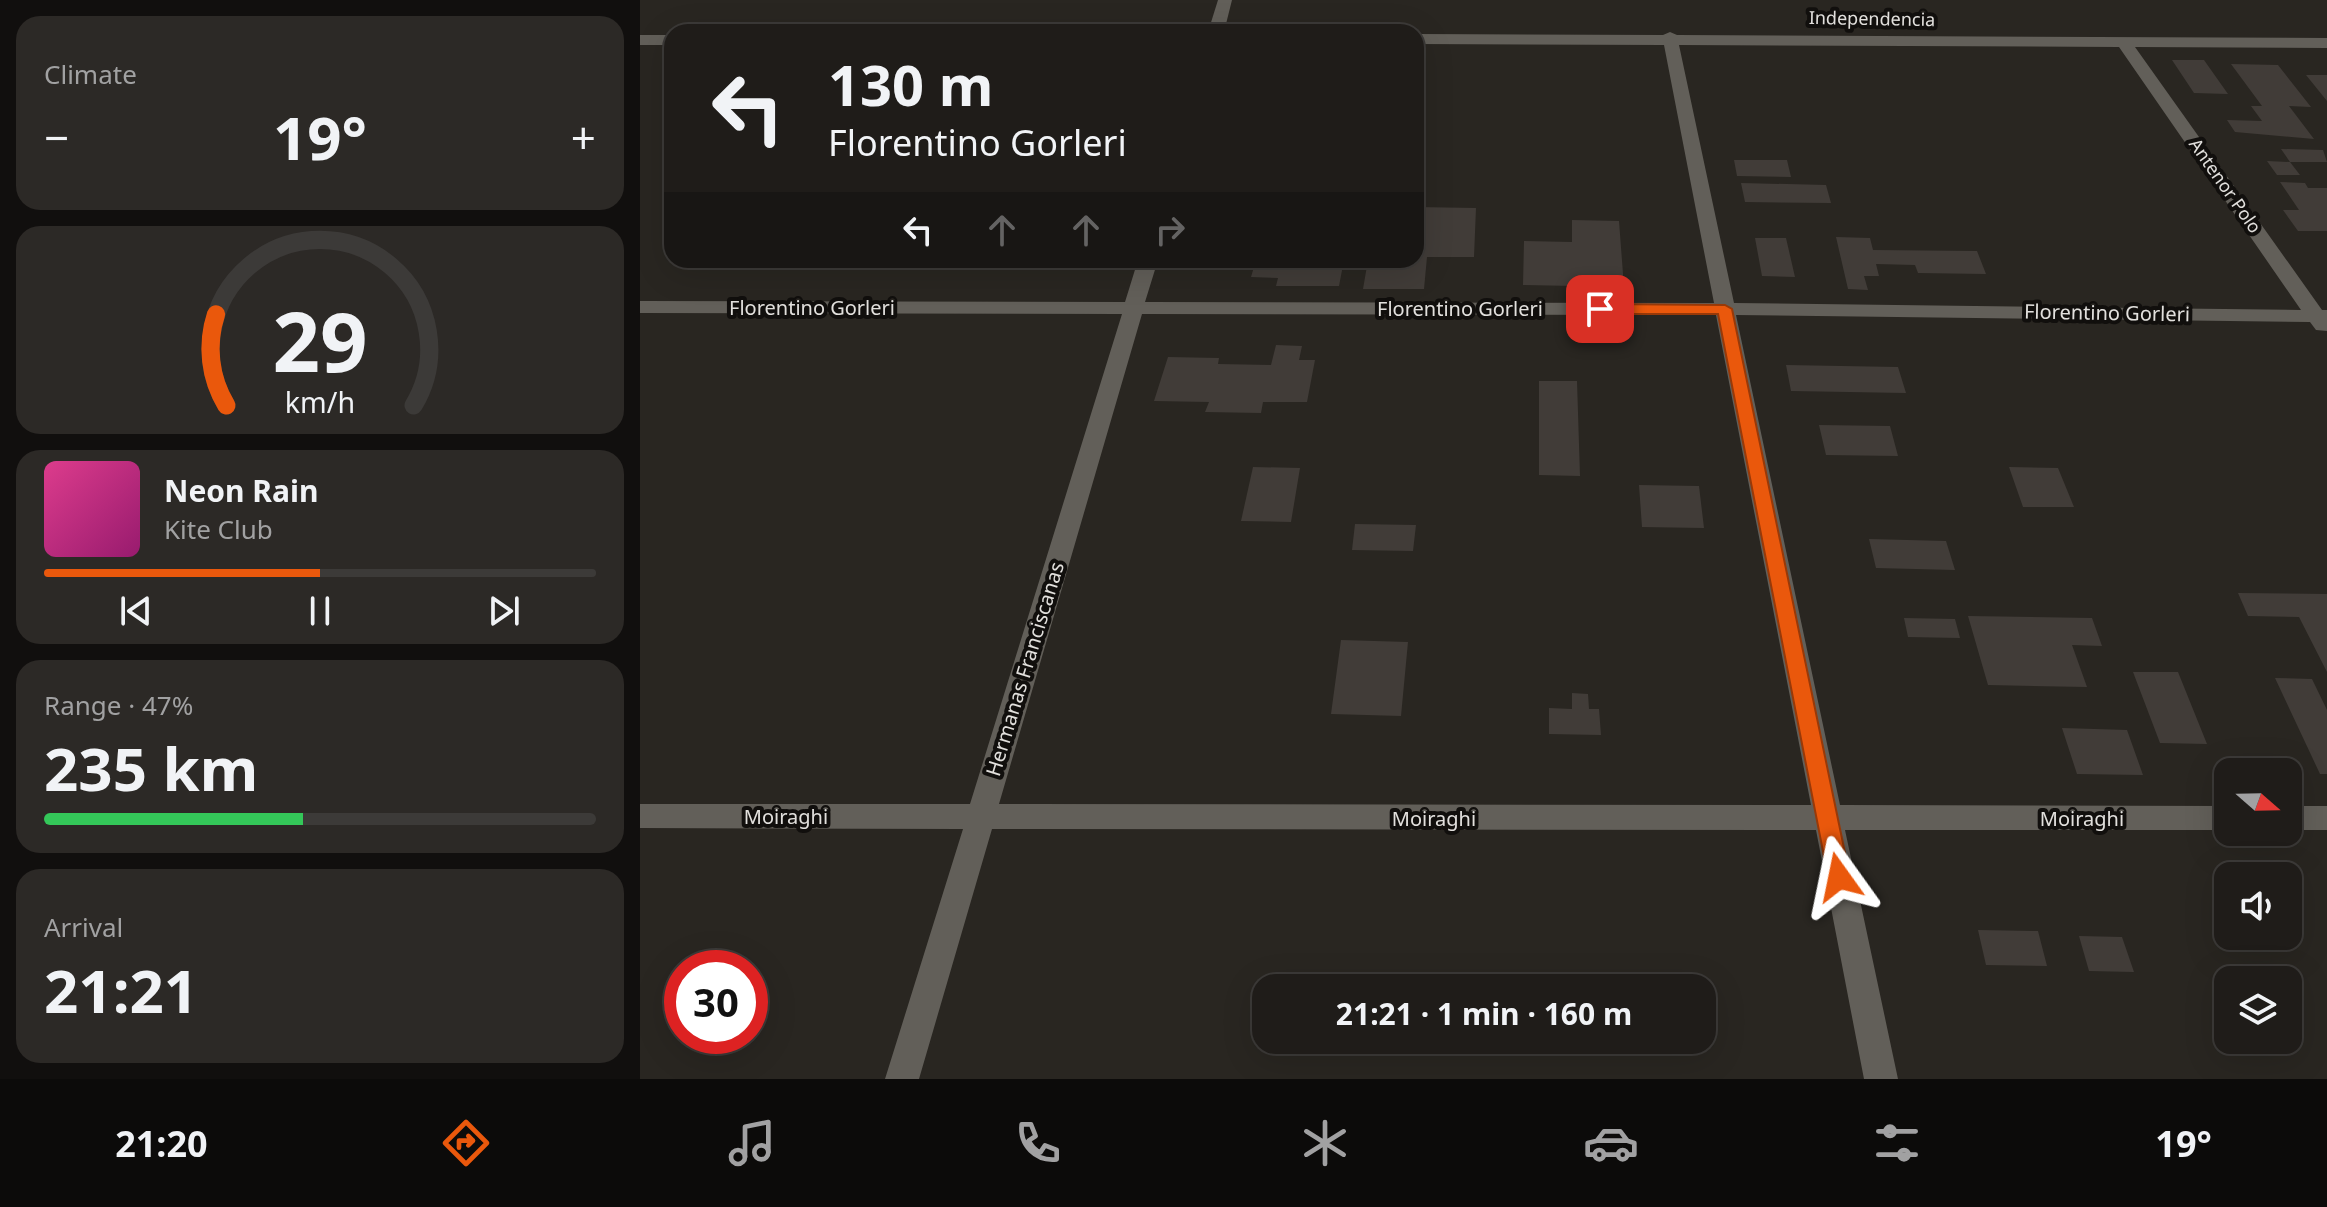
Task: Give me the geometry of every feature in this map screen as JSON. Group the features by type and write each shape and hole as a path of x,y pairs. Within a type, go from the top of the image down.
{"street":[{"path":"1218,24 1225,0"},
{"path":"1670,37 1881,1079"},
{"name":"Independencia","path":"1424,39 1670,37 2327,43"},
{"path":"640,40 664,40"},
{"name":"Antenor Polo","path":"2123,41 2324,321"},
{"name":"Hermanas Franciscanas","path":"902,1079 1146,268"},
{"name":"Florentino Gorleri","path":"640,307 1725,309 2324,321"},
{"name":"Moiraghi","path":"640,816 2214,818"},
{"path":"2302,818 2327,818"}],"building":[{"path":"2172,60 2204,60 2228,94 2194,93"},
{"path":"2231,64 2278,65 2311,107 2289,106 2314,139 2235,132 2227,120 2262,121 2251,106 2262,106"},
{"path":"2306,75 2327,75 2327,101"},
{"path":"2281,149 2323,150 2327,162 2290,162"},
{"path":"1734,160 1787,160 1791,177 1737,176"},
{"path":"2267,161 2290,162 2300,175 2277,175"},
{"path":"2280,182 2305,183 2308,188 2327,188 2327,231 2298,231 2283,210 2299,210"},
{"path":"1741,183 1826,185 1831,203 1745,202"},
{"path":"1424,207 1476,208 1474,257 1427,257 1424,289 1363,289 1367,268 1424,268"},
{"path":"1572,220 1619,221 1624,287 1523,285 1524,241 1572,242"},
{"path":"1836,237 1870,238 1873,250 1977,251 1986,274 1918,273 1915,265 1876,264 1879,276 1864,276 1868,290 1848,289"},
{"path":"1755,238 1786,238 1795,277 1762,276"},
{"path":"1254,268 1342,268 1339,286 1276,286 1278,278 1251,277"},
{"path":"1276,345 1302,346 1299,360 1315,360 1307,402 1263,402 1261,413 1205,412 1209,402 1154,401 1168,357 1219,358 1218,364 1271,365"},
{"path":"1786,365 1898,367 1906,393 1791,391"},
{"path":"1539,381 1577,381 1580,476 1539,475"},
{"path":"1819,425 1890,426 1898,456 1826,455"},
{"path":"1253,467 1300,468 1291,522 1241,521"},
{"path":"2009,467 2058,468 2074,507 2023,507"},
{"path":"1639,485 1699,486 1704,528 1642,527"},
{"path":"1355,524 1416,525 1413,551 1352,550"},
{"path":"1869,539 1946,541 1955,570 1876,568"},
{"path":"2238,593 2327,594 2327,672 2299,617 2248,616"},
{"path":"1968,616 2092,618 2102,646 2072,645 2087,687 1988,685"},
{"path":"1904,618 1955,619 1960,638 1908,637"},
{"path":"1341,640 1408,642 1401,716 1331,714"},
{"path":"2133,672 2178,672 2207,744 2160,743"},
{"path":"2275,678 2312,679 2327,710 2327,774 2320,774"},
{"path":"1572,693 1588,694 1589,709 1599,709 1601,735 1549,734 1549,708 1572,709"},
{"path":"2062,728 2127,730 2143,775 2077,774"},
{"path":"1978,930 2038,931 2047,966 1986,965"},
{"path":"2079,936 2122,937 2134,972 2089,971"}],"route":[{"path":"1600,309 1725,309 1839,877"}]}
